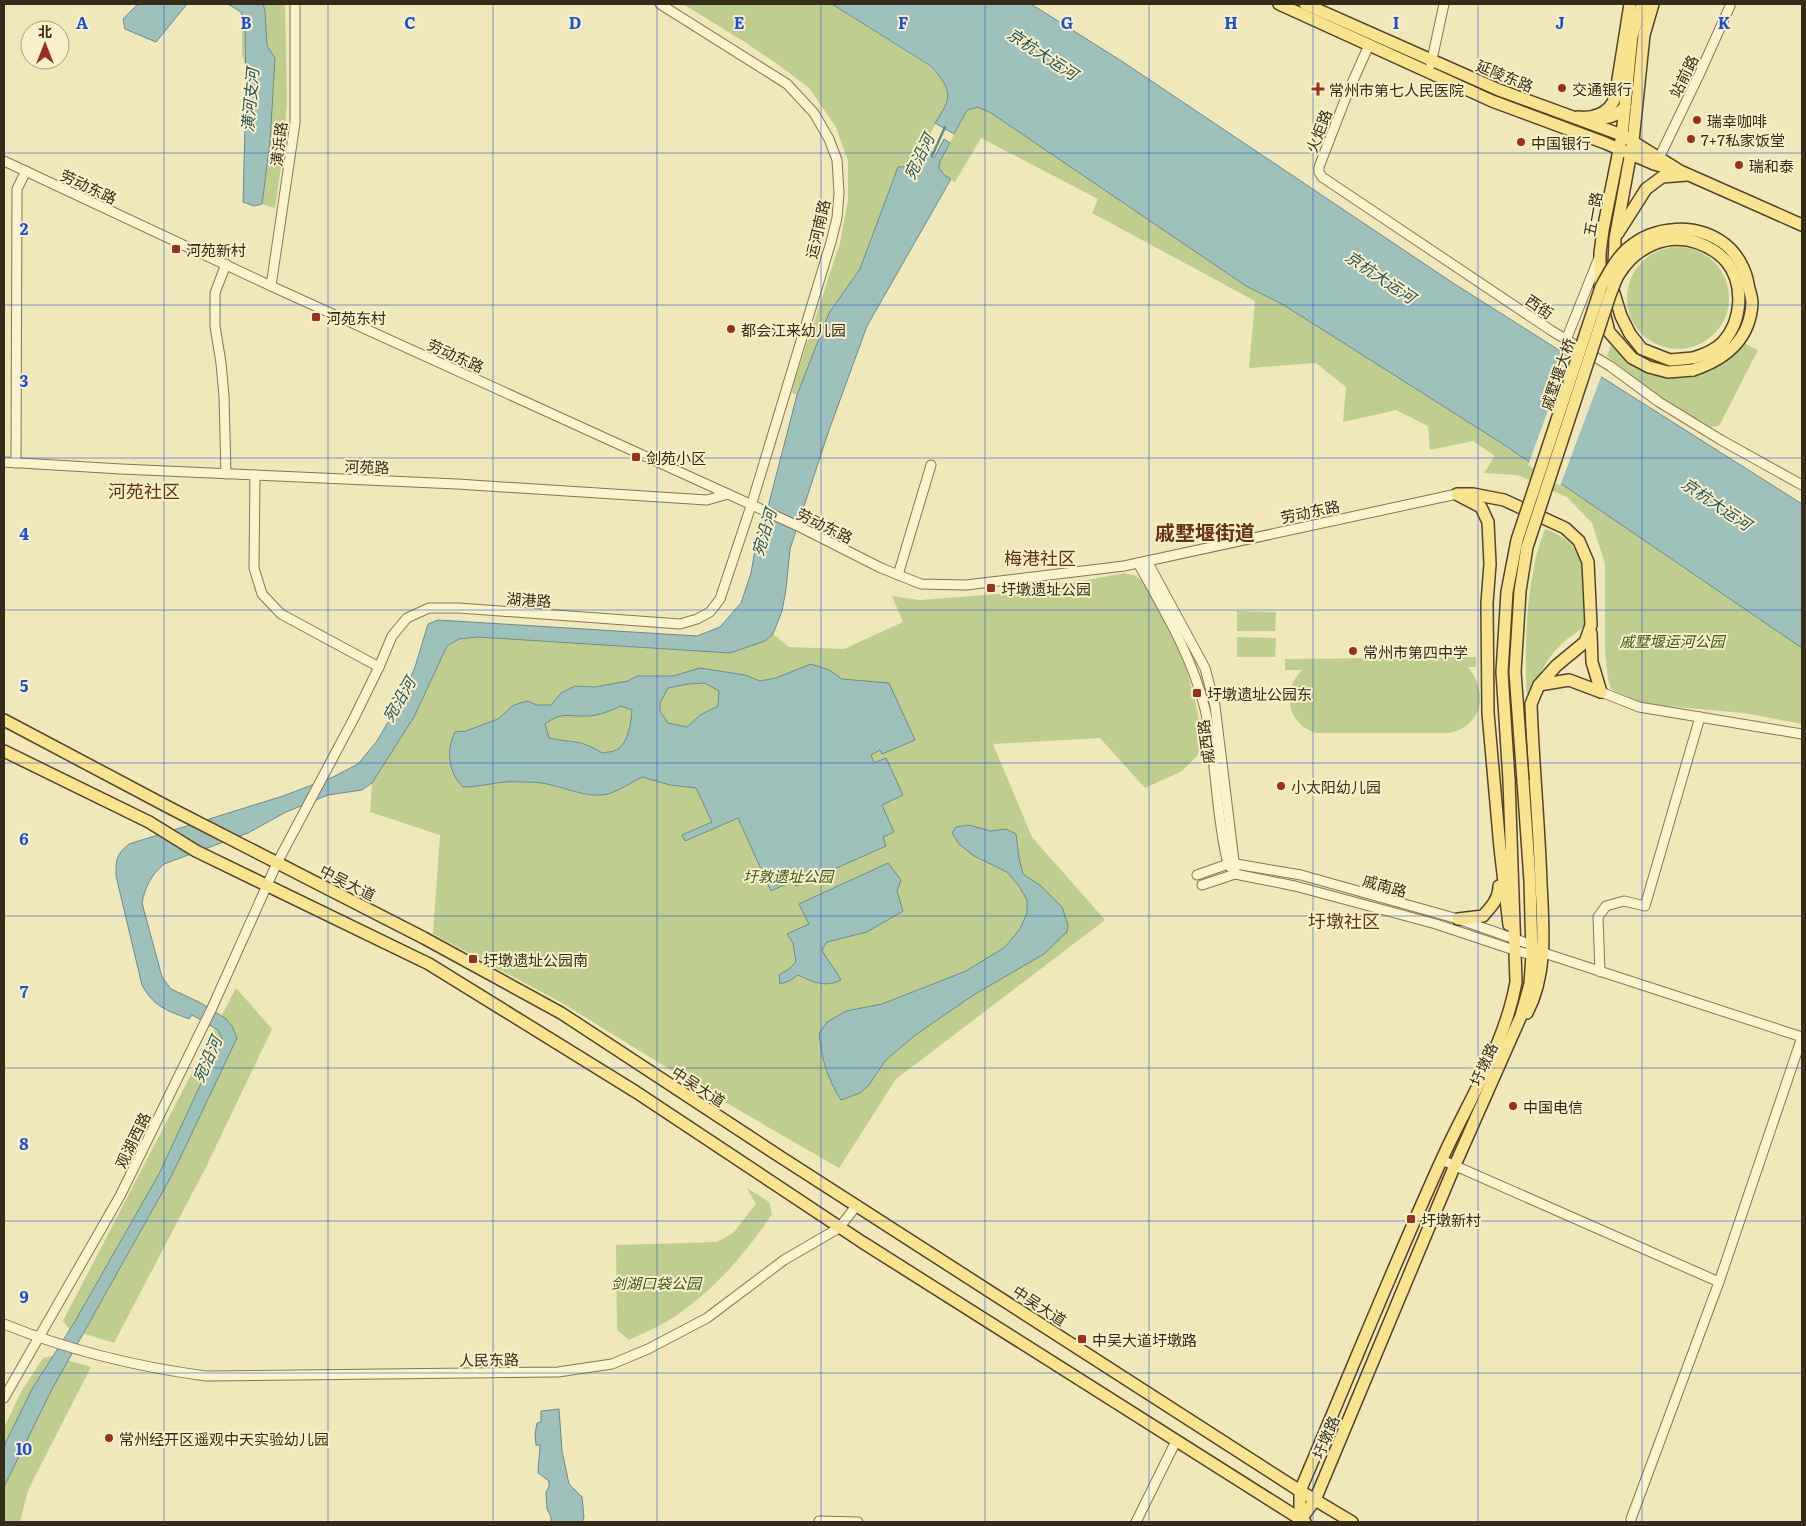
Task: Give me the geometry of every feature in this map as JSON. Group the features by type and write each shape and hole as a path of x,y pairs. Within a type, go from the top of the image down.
{"main road":[{"name":"延陵东路","path":"1280,4 1369,44 1622,135 1684,173"},
{"name":"延陵东路","path":"1305,4 1430,66 1492,101 1605,143 1630,155 1684,173 1802,225"},
{"path":"1586,118 1600,114 1611,106 1615,98 1630,4"},
{"name":"五一路","path":"1642,4 1632,36 1622,135 1600,253 1600,300 1609,332 1632,358 1648,367 1668,372 1694,370"},
{"name":"五一路","path":"1653,4 1644,35 1633,140 1615,238 1613,290 1621,316 1630,334 1642,349 1670,360 1693,358"},
{"path":"1571,116 1612,118 1625,107"},
{"path":"1615,238 1646,189 1662,177 1684,173"},
{"name":"戚墅堰大桥","path":"1509,780 1502,672 1507,592 1517,540 1602,286 1610,271 1626,250 1642,238 1662,231 1681,229 1703,232 1726,245 1739,260 1747,276 1752,302 1748,323 1741,339 1714,364 1694,370"},
{"name":"戚墅堰大桥","path":"1536,951 1515,672 1520,591 1527,547 1618,274 1632,257 1650,245 1671,239 1690,240 1711,248 1726,261 1735,276 1738,290 1738,312 1734,325 1722,344 1703,355 1693,358"},
{"path":"1457,494 1473,494 1504,500 1565,528 1579,541 1588,562 1592,662 1601,692"},
{"path":"1457,494 1481,507 1488,522 1490,564 1487,603 1488,713 1506,910 1513,942"},
{"path":"1536,951 1540,838 1531,704 1539,685 1556,666 1585,642 1591,625"},
{"path":"1539,685 1569,680 1601,692"},
{"name":"中吴大道","path":"4,720 277,864 424,938 561,1012 857,1206 1300,1491 1352,1522"},
{"path":"4,751 149,822 196,850 429,964 636,1092 839,1228 1301,1521"},
{"name":"圩墩路","path":"1301,1521 1300,1491 1442,1160 1501,1036 1509,1014 1516,982 1513,942 1509,780"},
{"path":"1458,919 1483,916 1495,903 1499,892 1500,848 1510,800"},
{"name":"圩墩路","path":"1301,1521 1315,1500 1455,1165 1509,1042 1535,999 1536,951"}],"street":[{"name":"潢浜路","path":"271,286 295,123 295,4"},
{"name":"运河南路","path":"660,4 787,84 814,113 829,140 837,160 839,193 837,218 751,506"},
{"path":"1430,66 1444,4"},
{"name":"站前路","path":"1659,158 1700,75 1730,6"},
{"name":"火炬路","path":"1319,172 1319,167 1345,100 1369,44"},
{"name":"劳动东路","path":"4,161 271,286 800,527 881,568 921,584 966,584 1124,566 1457,494"},
{"path":"16,463 17,189 26,172"},
{"name":"西街","path":"1319,172 1322,177 1566,340 1610,366 1659,402 1721,440 1802,485"},
{"path":"1566,340 1600,253"},
{"path":"226,264 215,293 215,326 224,396 226,474"},
{"name":"河苑路","path":"4,462 460,484 707,500 728,494"},
{"path":"898,575 931,465"},
{"path":"255,475 254,568 262,594 281,614 379,666"},
{"name":"湖港路","path":"277,864 326,773 392,636 407,618 429,608 459,608 680,624 697,619 710,612 720,599 751,506"},
{"name":"戚西路","path":"1143,562 1194,672 1208,729 1222,840 1232,864"},
{"path":"1601,692 1639,707 1802,734"},
{"path":"1600,972 1598,917 1606,906 1624,901 1645,906 1700,717"},
{"path":"267,885 277,864"},
{"path":"1232,864 1235,874"},
{"name":"戚南路","path":"1197,875 1232,864 1301,875 1458,919 1536,951 1802,1037"},
{"name":"戚南路","path":"1202,885 1235,874 1296,886 1436,924 1513,942"},
{"name":"观湖西路","path":"4,1398 120,1196 212,1008 267,885"},
{"path":"1630,1519 1719,1282 1802,1037"},
{"path":"1442,1160 1719,1282"},
{"name":"人民东路","path":"38,1338 163,1370 206,1376 558,1372 612,1364 648,1349 708,1318 784,1260 839,1228 857,1206"},
{"path":"4,1324 38,1338"},
{"path":"1136,1522 1176,1441"},
{"path":"819,1520 858,1522"}],"green space":[{"path":"242,4 285,4 287,102 282,161 275,208 262,204 270,142 242,55"},
{"path":"683,4 832,4 932,68 944,81 949,95 946,106 915,160 907,167 898,167 860,269 829,313 797,395 791,392 840,243 848,200 848,161 836,127 809,88 743,41"},
{"name":"戚墅堰运河公园","path":"978,107 991,113 1246,286 1282,304 1503,444 1802,648 1802,724 1744,713 1643,704 1611,689 1605,651 1605,564 1592,523 1567,497 1518,475 1484,473 1495,456 1473,441 1430,450 1428,426 1396,410 1343,422 1346,387 1316,363 1249,368 1255,301 1092,213 1098,199 981,138 955,182 944,175 939,168 940,161 967,110"},
{"path":"1678,247 1698,251 1714,262 1725,278 1729,298 1725,318 1714,334 1698,345 1678,349 1658,345 1642,334 1631,318 1627,298 1631,278 1642,262 1658,251"},
{"path":"1745,344 1758,350 1719,426 1711,427 1659,397 1607,356 1611,345 1631,364 1645,372 1682,378 1706,373 1718,367"},
{"path":"1545,529 1560,536 1571,545 1583,567 1585,580 1585,625 1566,640 1548,660 1527,699 1527,616 1535,562"},
{"name":"圩敦遗址公园","path":"1124,573 1136,576 1145,583 1185,664 1205,748 1182,771 1145,788 1100,738 993,744 1032,837 1105,920 896,1079 839,1168 687,1080 562,1003 433,934 440,835 370,812 372,783 414,717 447,646 459,639 478,637 730,640 753,613 773,634 789,647 844,649 903,622 892,596 920,600 1026,592"},
{"path":"1237,611 1276,612 1275,631 1237,631"},
{"path":"1237,637 1276,638 1275,657 1237,657"},
{"path":"1476,657 1476,667 1468,667 1479,687 1479,707 1469,723 1449,733 1316,733 1306,729 1299,722 1293,715 1290,706 1291,687 1295,678 1302,670 1285,670 1285,659"},
{"path":"236,988 272,1029 206,1167 114,1343 69,1329 63,1321"},
{"name":"剑湖口袋公园","path":"747,1188 769,1202 772,1214 751,1244 727,1272 700,1297 661,1325 629,1340 617,1330 616,1245 717,1242 733,1233 756,1204"},
{"path":"53,1356 91,1367 28,1490 20,1522 4,1522 4,1428 21,1392 43,1358"}],"water":[{"path":"138,4 187,4 156,42 125,29 123,19"},
{"name":"潢河支河","path":"228,4 263,4 267,46 275,58 270,142 262,204 254,206 243,202 246,89 245,26 241,12"},
{"name":"京杭大运河","path":"832,4 1031,4 1123,62 1453,283 1802,504 1802,648 1503,444 1282,304 1246,286 991,113 978,107 967,110 954,134 935,123 945,107 948,95 944,83 932,67"},
{"path":"944,139 950,143 940,161 939,168 944,175 951,179 867,326 828,433 790,549 782,611 773,634 765,641 730,653 478,637 459,639 447,646 414,717 372,783 362,790 328,795 286,812 248,833 164,864 152,877 142,903 162,977 171,989 199,1002 225,1018 232,1026 237,1038 172,1175 51,1391 4,1487 4,1446 32,1389 74,1323 159,1174 222,1038 218,1030 192,1015 189,1019 161,1007 151,998 142,985 116,876 117,861 121,851 129,844 283,796 333,777 358,764 377,741 402,698 415,667 428,624 438,620 697,636 720,627 741,603 751,573 759,527 768,507 797,395 829,313 860,269 898,167 910,164 922,147 934,153 932,157 934,158"},
{"path":"811,664 829,670 842,679 889,683 915,740 882,754 880,750 871,755 874,763 886,758 903,795 882,805 894,832 883,837 886,846 796,886 793,881 771,891 738,818 685,841 682,835 712,822 696,788 670,785 642,777 611,793 603,795 579,793 534,782 506,782 463,787 454,775 450,761 450,746 455,732 466,731 498,719 514,705 527,701 537,705 551,705 561,693 575,686 595,687 628,681 637,676 673,676 700,668 745,675 760,681 776,678","holes":["705,683 719,691 718,706 700,715 687,727 668,723 660,711 660,703 668,688","621,706 632,710 632,715 627,737 617,750 602,753 582,743 549,738 545,724 556,717 596,715"]},
{"path":"969,825 990,831 1006,829 1016,834 1023,874 1041,886 1062,907 1068,925 1067,932 1044,954 972,996 914,1036 885,1061 869,1085 860,1093 841,1100 829,1076 822,1052 819,1034 827,1022 846,1011 882,1004 966,971 1005,947 1020,929 1027,913 1027,900 1019,886 1007,872 974,856 959,844 952,833 956,827"},
{"path":"888,863 901,880 897,891 903,911 867,932 827,942 822,950 841,980 824,984 798,975 780,984 779,975 796,962 793,943 787,934 809,924 799,904"},
{"path":"559,1409 562,1451 569,1484 582,1497 584,1518 582,1522 551,1522 547,1509 546,1492 549,1487 549,1481 538,1473 540,1445 536,1445 537,1423 541,1422 541,1411"}],"pier":[{"path":"1569,353 1602,374 1560,486 1528,465"}],"waterway":[{"name":"宛沿河","path":"932,156 945,127"}],"place":[{"name":"交通银行","path":"1562,88"},
{"name":"常州市第七人民医院","path":"1318,89"},
{"name":"瑞幸咖啡","path":"1697,120"},
{"name":"7+7私家饭堂","path":"1691,139"},
{"name":"中国银行","path":"1521,142"},
{"name":"瑞和泰","path":"1739,165"},
{"name":"河苑新村","path":"176,249"},
{"name":"河苑东村","path":"316,317"},
{"name":"都会江来幼儿园","path":"731,329"},
{"name":"剑苑小区","path":"636,457"},
{"name":"圩墩遗址公园","path":"991,588"},
{"name":"常州市第四中学","path":"1353,651"},
{"name":"圩墩遗址公园东","path":"1197,693"},
{"name":"小太阳幼儿园","path":"1281,786"},
{"name":"圩墩遗址公园南","path":"473,959"},
{"name":"中国电信","path":"1513,1106"},
{"name":"圩墩新村","path":"1411,1219"},
{"name":"中吴大道圩墩路","path":"1082,1339"},
{"name":"常州经开区遥观中天实验幼儿园","path":"109,1438"}],"district":[{"name":"河苑社区","path":"144,490"},
{"name":"戚墅堰街道","path":"1205,531"},
{"name":"梅港社区","path":"1040,557"},
{"name":"圩墩社区","path":"1344,920"}]}
